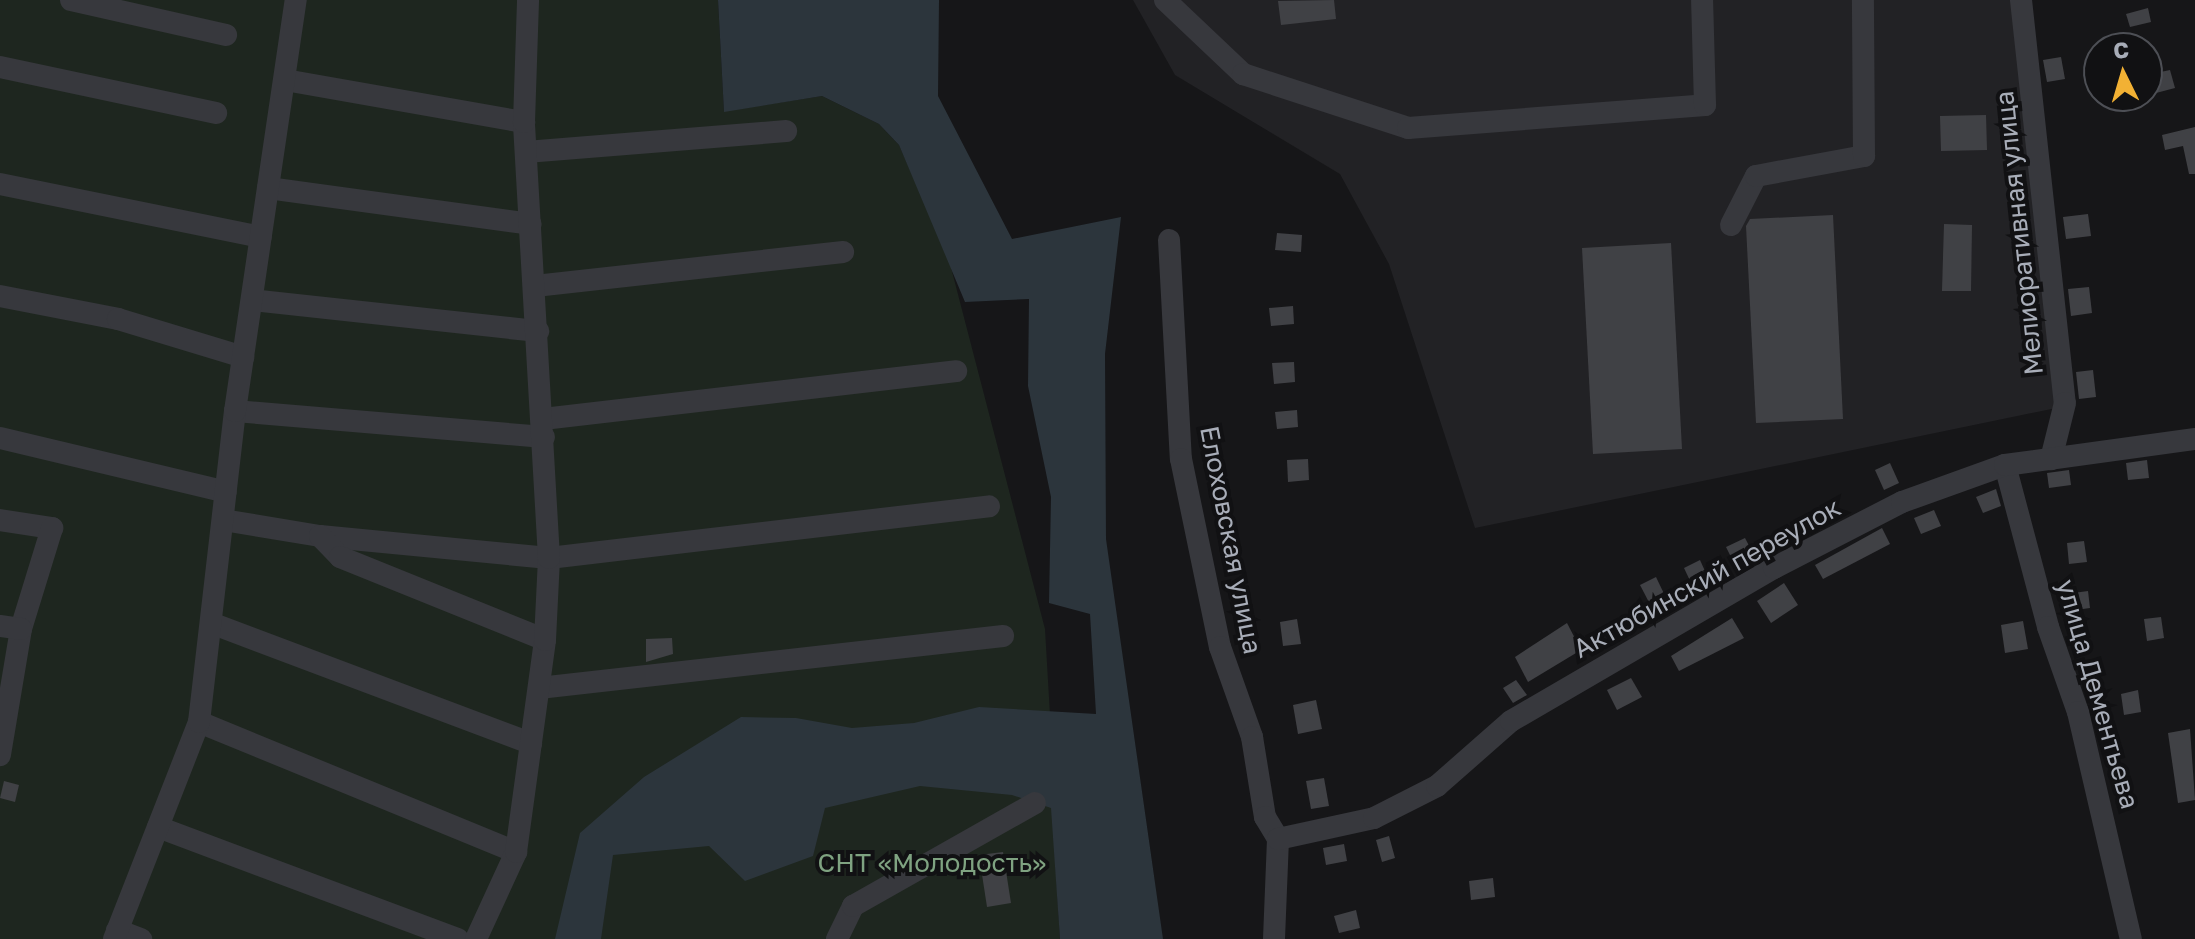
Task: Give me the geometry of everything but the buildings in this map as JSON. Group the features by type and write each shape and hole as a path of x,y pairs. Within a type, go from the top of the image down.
{"street":[{"path":"71,0 128,6 226,35"},
{"path":"141,939 116,935 199,722 235,411 296,0"},
{"path":"476,939 516,852 545,640 549,558 544,428 524,122 528,0"},
{"path":"1165,0 1243,74 1408,128 1705,105 1702,0"},
{"path":"1731,225 1756,176 1864,156 1863,0"},
{"name":"Мелиоративная улица","path":"2021,0 2065,403 2051,459"},
{"path":"0,67 216,113"},
{"path":"285,80 524,122"},
{"path":"526,152 786,131"},
{"path":"0,184 261,237"},
{"path":"268,188 531,224"},
{"name":"Елоховская улица","path":"1169,240 1181,459 1220,647 1252,737 1265,817 1278,839 1274,939"},
{"path":"535,286 843,252"},
{"path":"0,296 118,319 243,357"},
{"path":"252,300 538,331"},
{"path":"235,411 544,428 956,371"},
{"path":"0,438 226,492"},
{"name":"Актюбинский переулок","path":"1278,839 1374,818 1437,786 1511,721 1774,568 1902,502 2005,465 2195,439"},
{"name":"улица Дементьева","path":"2005,465 2048,627 2078,712 2131,939"},
{"path":"223,520 320,536 549,558 989,506"},
{"path":"0,520 52,528 11,628 0,755"},
{"path":"320,536 340,557 545,640"},
{"path":"211,623 531,743"},
{"path":"539,688 1003,636"},
{"path":"199,722 516,852"},
{"path":"837,939 853,906 1035,803"},
{"path":"158,827 458,939"}],"shaded area":[{"path":"718,0 939,0 938,96 1012,239 1121,217 1105,354 1106,539 1163,939 1060,939 1051,808 1012,795 920,786 825,808 813,856 745,881 709,846 613,855 601,939 555,939 580,833 644,777 741,717 796,718 852,728 914,723 979,707 1096,714 1090,614 1049,603 1051,497 1028,386 1029,299 965,302 899,145 879,124 822,96 724,112"},
{"path":"1133,0 2016,0 2061,407 1475,528 1389,264 1340,174 1175,75"}],"green space":[{"name":"СНТ «Молодость»","path":"0,0 718,0 724,111 822,96 879,124 899,145 948,256 1045,629 1051,732 1037,803 1052,807 1060,939 0,939"}]}
